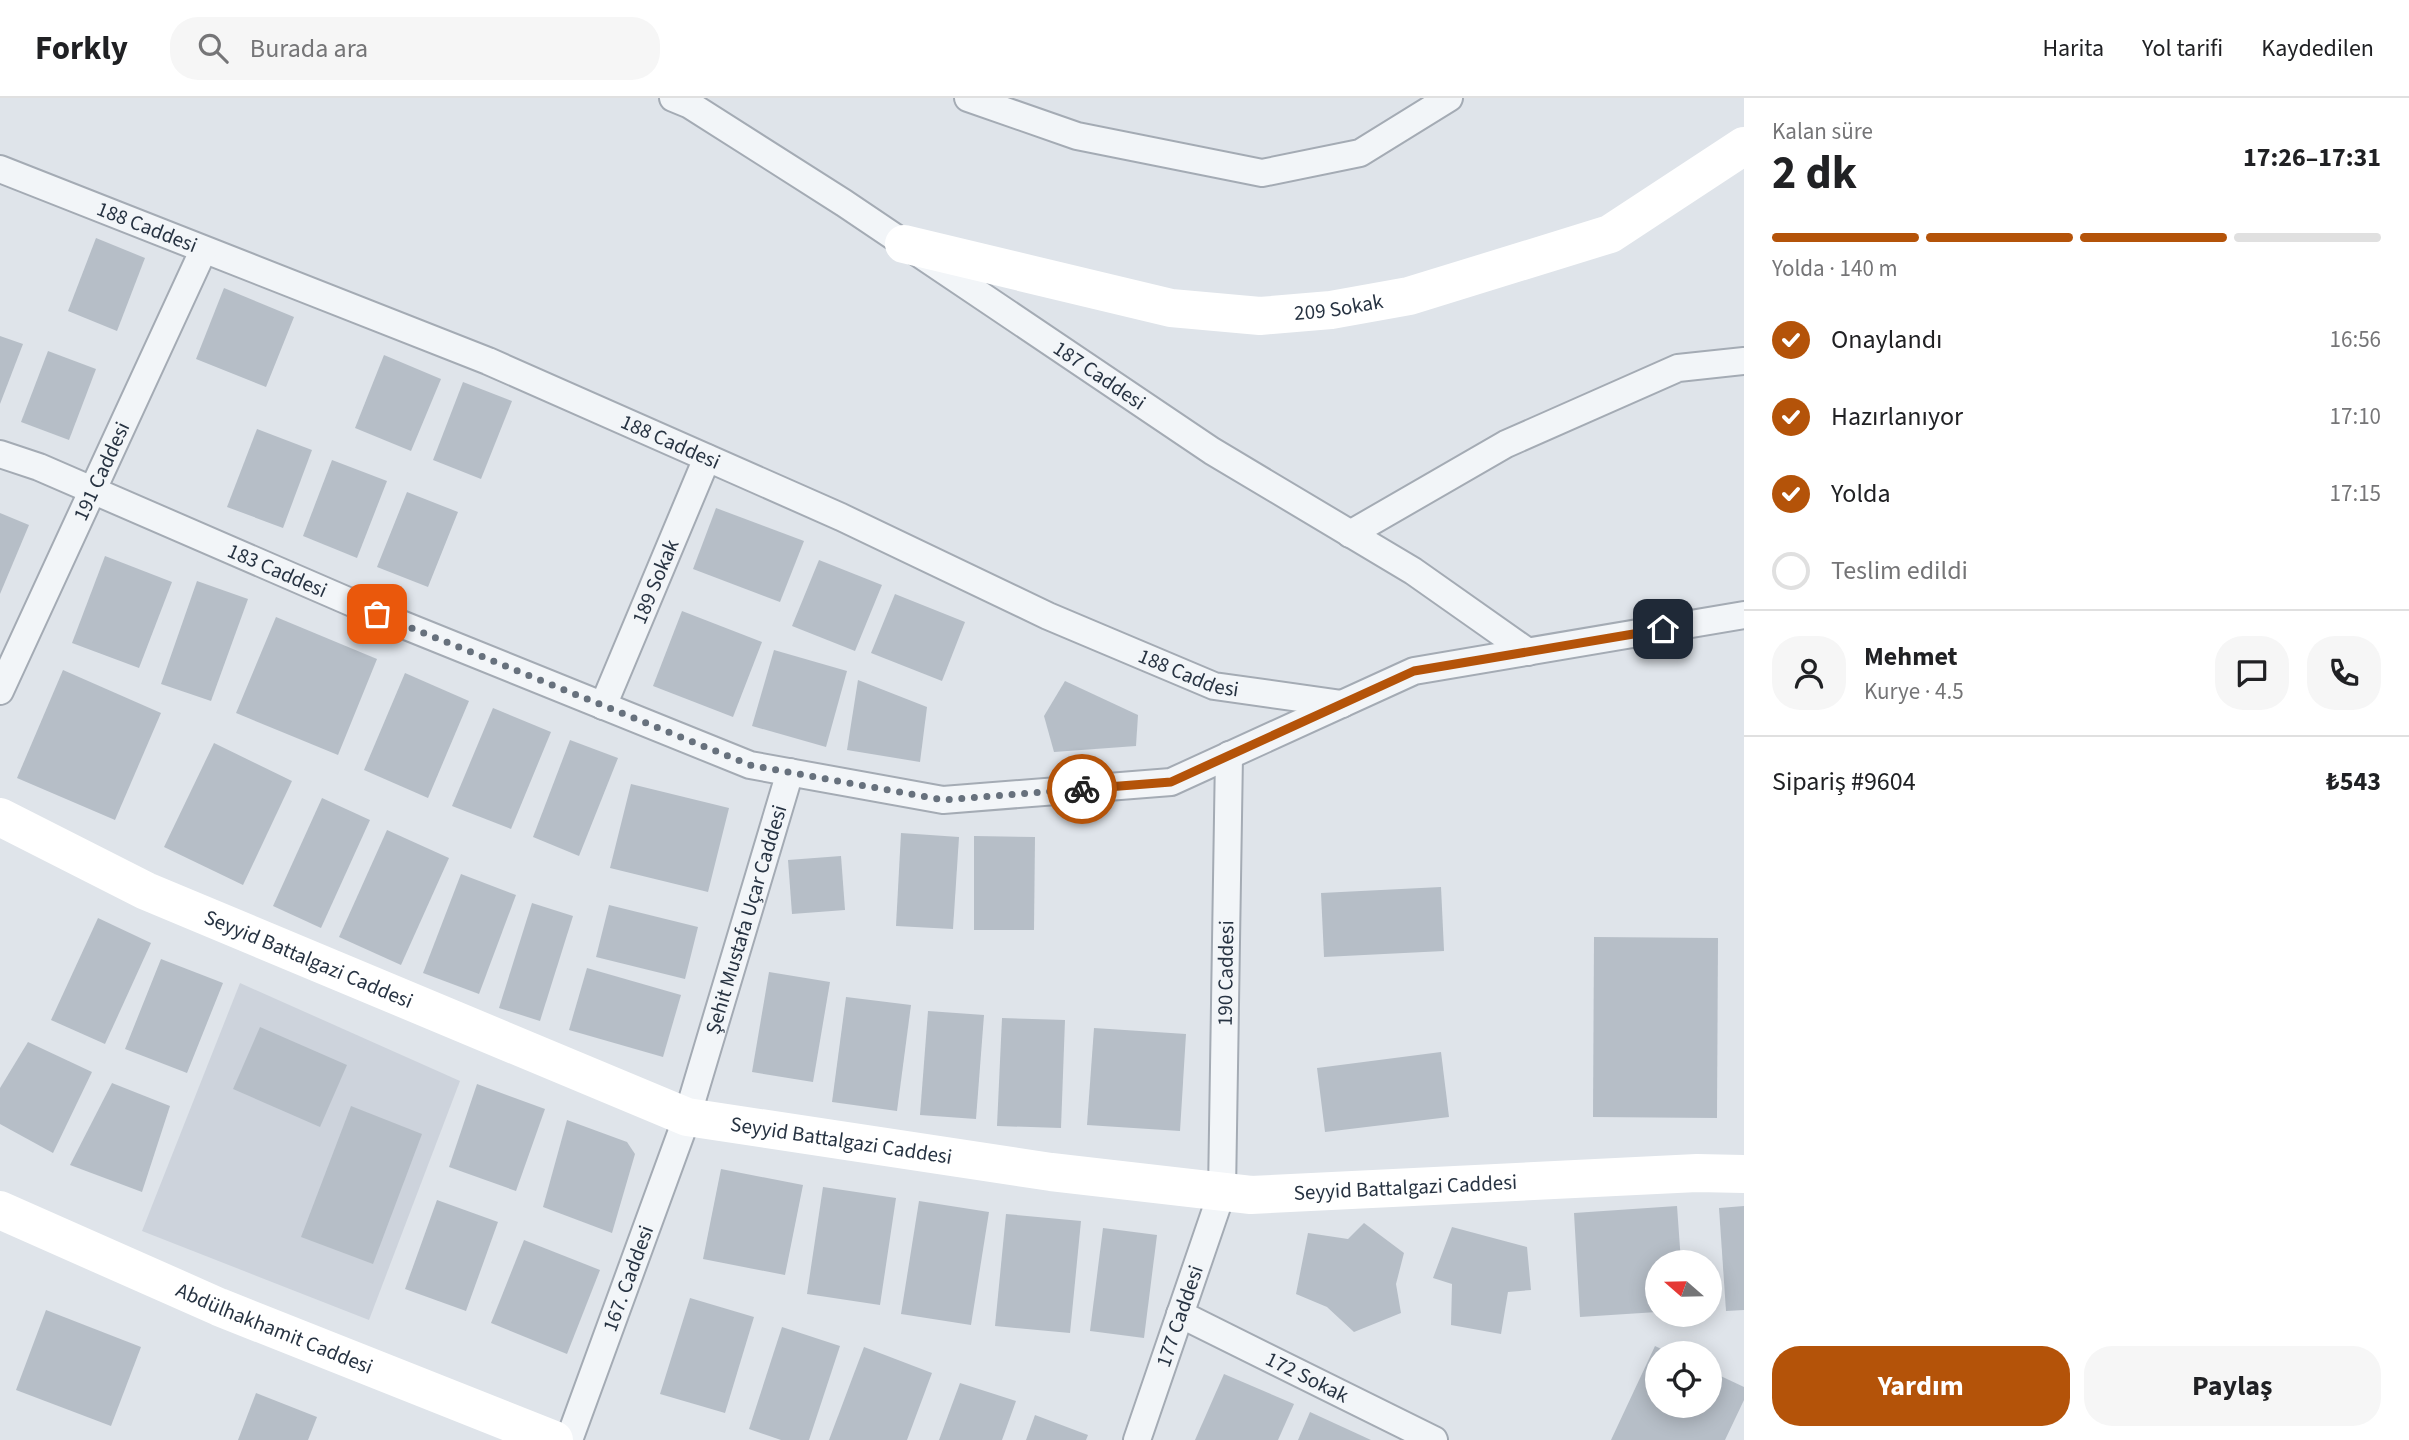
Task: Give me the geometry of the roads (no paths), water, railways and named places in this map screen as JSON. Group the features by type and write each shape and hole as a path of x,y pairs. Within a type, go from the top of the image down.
{"street":[{"name":"187 Caddesi","path":"673,98 690,105 904,243 1212,451 1413,571 1528,652"},
{"path":"968,98 1077,136 1262,173 1360,153 1449,98"},
{"name":"209 Sokak","path":"904,243 1171,308 1260,316 1331,310 1409,296 1610,234 1744,145"},
{"name":"188 Caddesi","path":"0,169 488,361 841,517 1048,616 1214,686 1342,704"},
{"name":"191 Caddesi","path":"0,691 203,251"},
{"path":"1350,534 1506,444 1678,368 1744,361"},
{"name":"183 Caddesi","path":"0,454 93,490 401,624 603,706 750,765 790,772"},
{"name":"189 Sokak","path":"603,706 707,458"},
{"path":"790,772 943,800 1171,782 1414,671 1744,615"},
{"name":"190 Caddesi","path":"1222,1192 1229,755"},
{"name":"Şehit Mustafa Uçar Caddesi","path":"687,1117 790,772"},
{"name":"Seyyid Battalgazi Caddesi","path":"0,817 146,891 687,1117 1051,1172 1251,1195 1697,1173 1744,1174"},
{"name":"167. Caddesi","path":"569,1440 687,1117"},
{"name":"177 Caddesi","path":"1137,1440 1222,1192"},
{"name":"Abdülhakhamit Caddesi","path":"0,1210 219,1307 554,1440"},
{"name":"172 Sokak","path":"1180,1314 1434,1440"}]}
